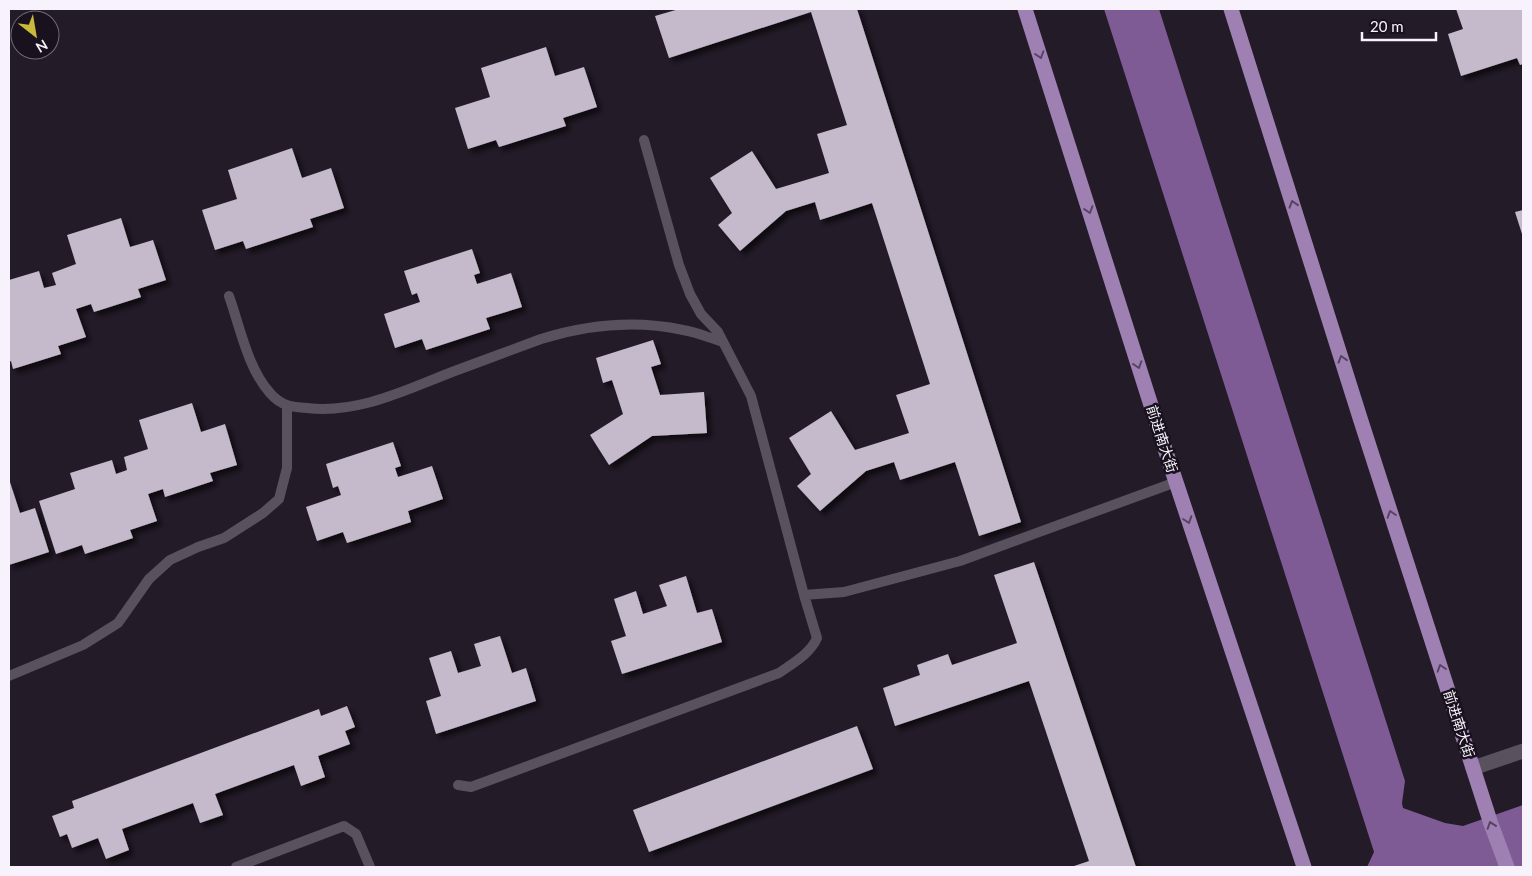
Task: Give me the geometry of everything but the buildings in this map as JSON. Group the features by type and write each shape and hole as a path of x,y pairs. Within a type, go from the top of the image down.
{"main road":[{"name":"前进南大街","path":"1025,9 1176,482 1304,867"},
{"name":"前进南大街","path":"1231,9 1361,421 1475,775 1507,867"}],"street":[{"path":"1475,775 1523,751"}],"lane":[{"path":"458,786 471,787 778,673 804,655 814,646 817,638 751,396 718,332 701,314 690,294 679,265 644,140"},
{"path":"229,296 255,372 270,394 287,406 336,409 360,405 393,395 541,338 618,324 683,330 723,342"},
{"path":"9,676 83,645 118,623 149,579 170,560 224,538 263,513 278,499 287,468 287,406"},
{"path":"804,595 844,592 960,560 1176,482"},
{"path":"236,867 344,826 356,834 370,867"}],"shaded area":[{"path":"1104,9 1159,9 1405,781 1403,808 1445,823 1463,826 1523,805 1523,867 1367,867 1374,852"}]}
